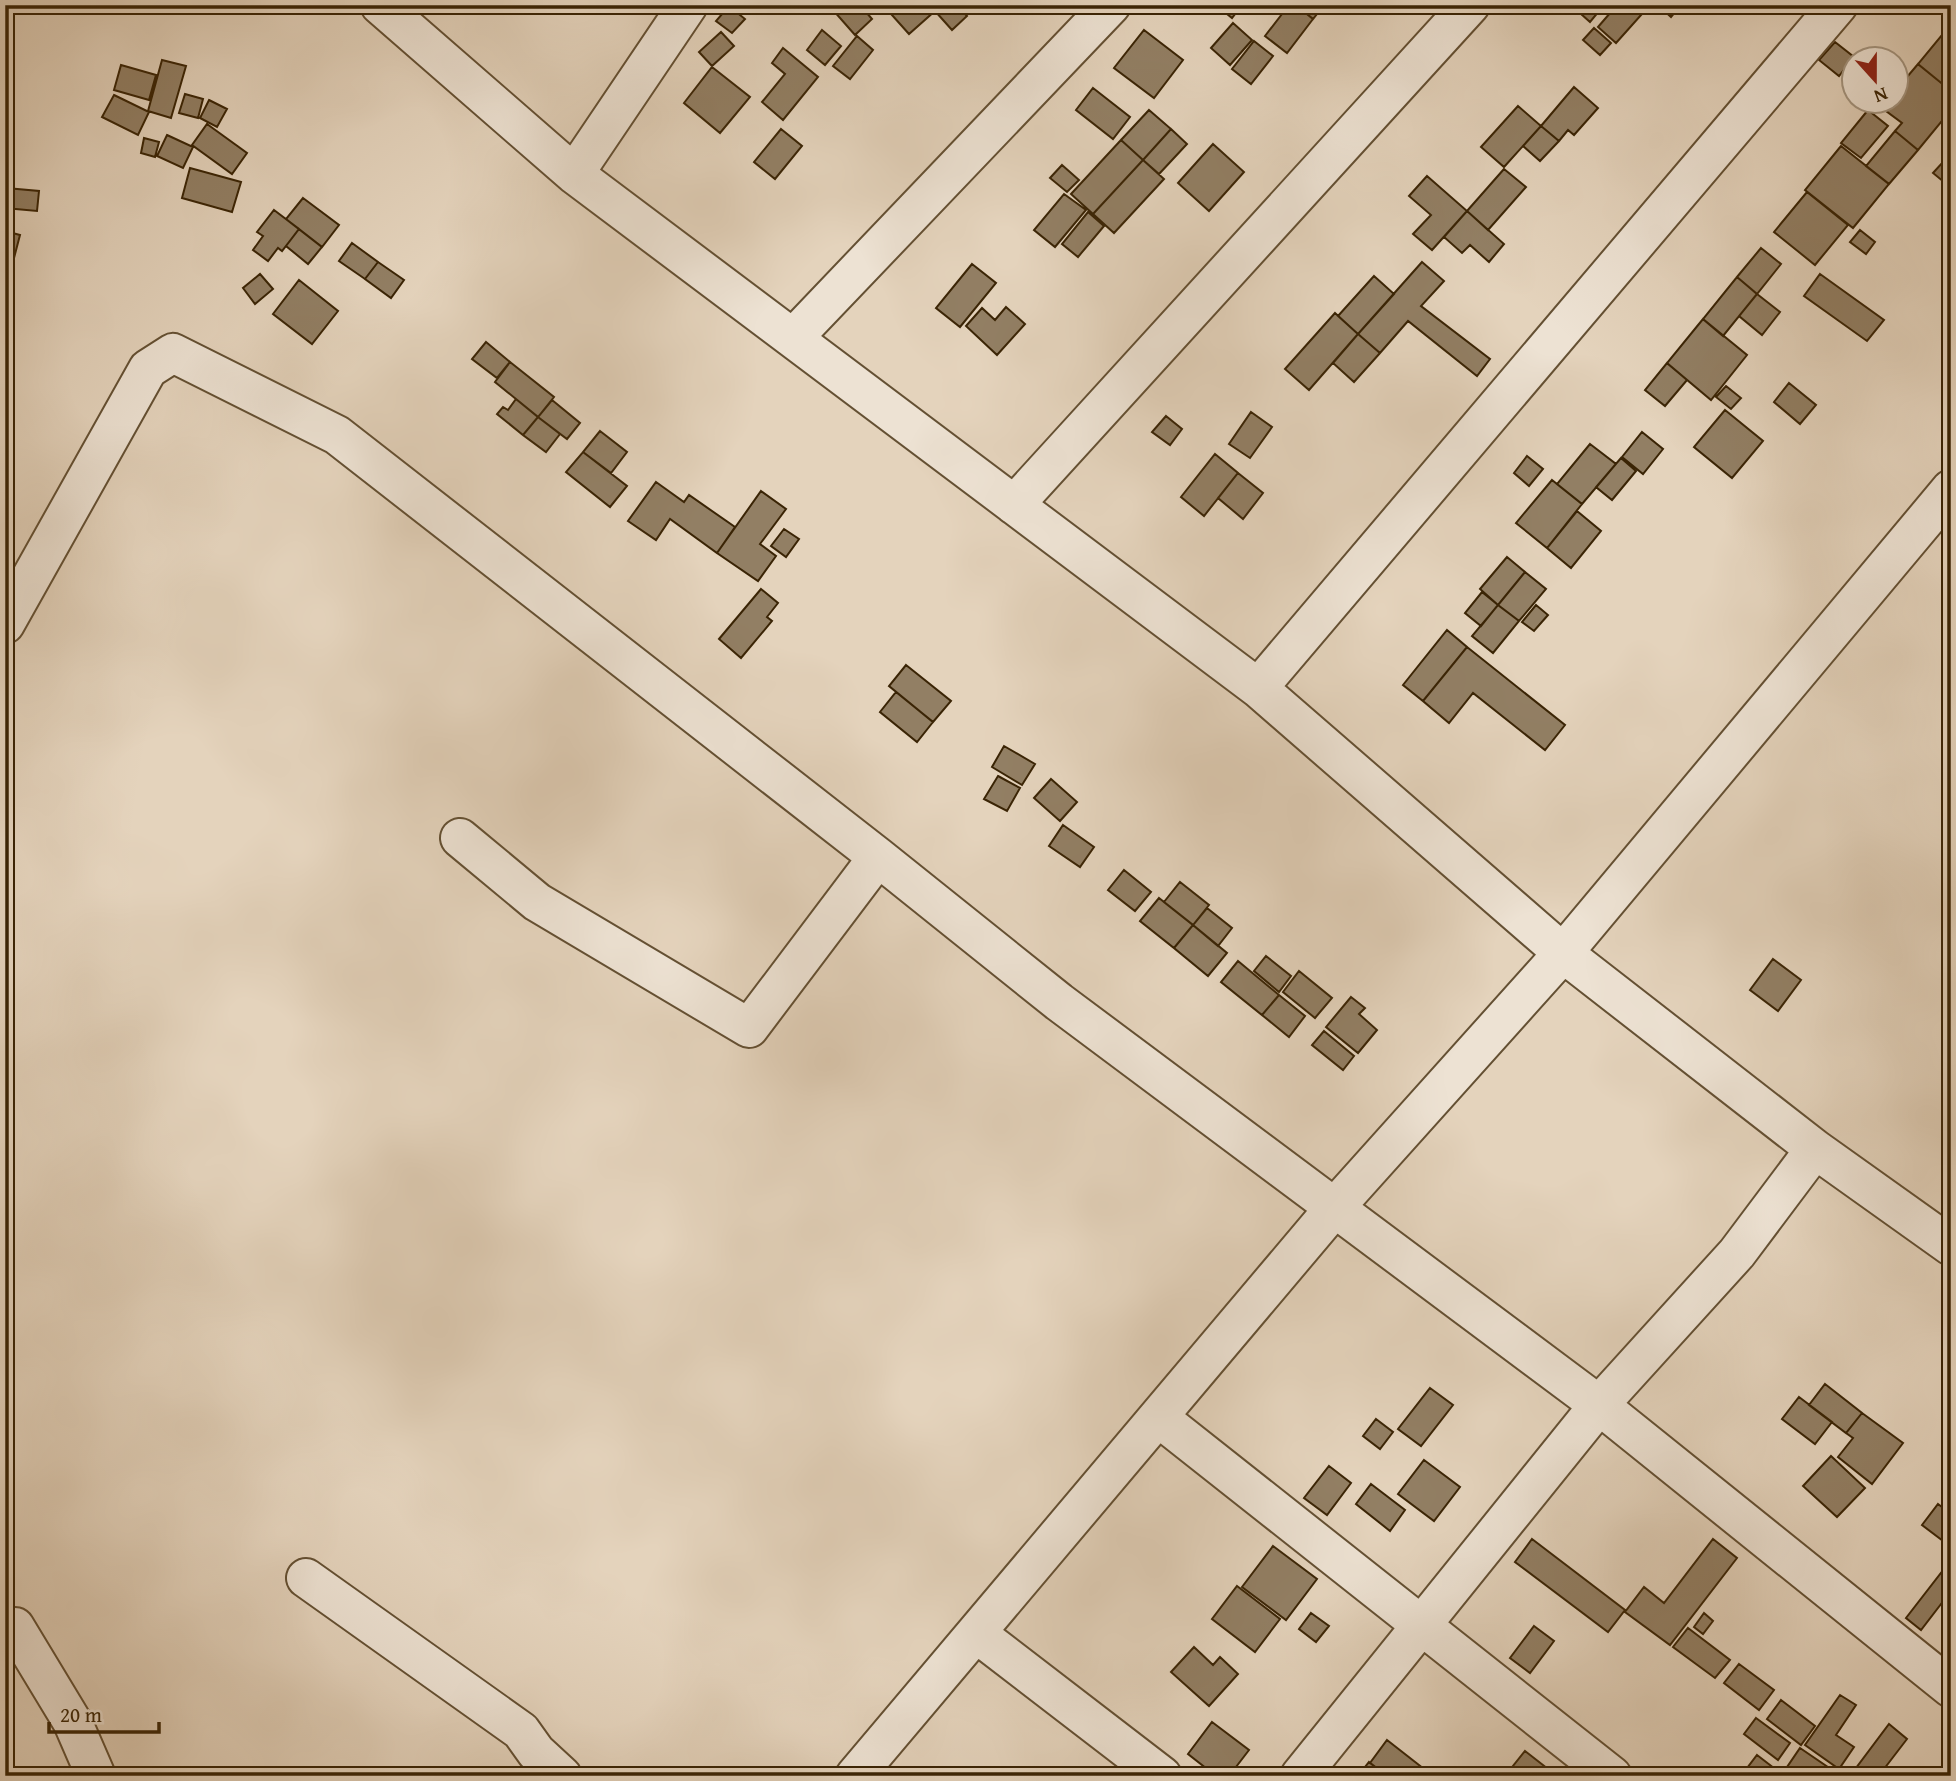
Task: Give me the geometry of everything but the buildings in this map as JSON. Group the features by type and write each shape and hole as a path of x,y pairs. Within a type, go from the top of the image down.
{"street":[{"path":"380,5 575,174 1258,688 1563,953 1815,1149 1951,1246"},
{"path":"575,174 688,5"},
{"path":"793,338 1111,5"},
{"path":"1014,505 1470,5"},
{"path":"1258,688 1838,5"},
{"path":"5,624 148,369 173,353 337,435 878,857 1059,1002 1336,1206 1599,1405 1951,1688"},
{"path":"855,1776 1336,1206 1563,953 1951,489"},
{"path":"460,838 537,902 749,1028 878,857"},
{"path":"1300,1776 1599,1405 1737,1253 1815,1149"},
{"path":"1158,1417 1612,1776"},
{"path":"306,1578 521,1731 536,1752 562,1776"},
{"path":"15,1628 73,1723 96,1776"},
{"path":"976,1633 1163,1776"}]}
